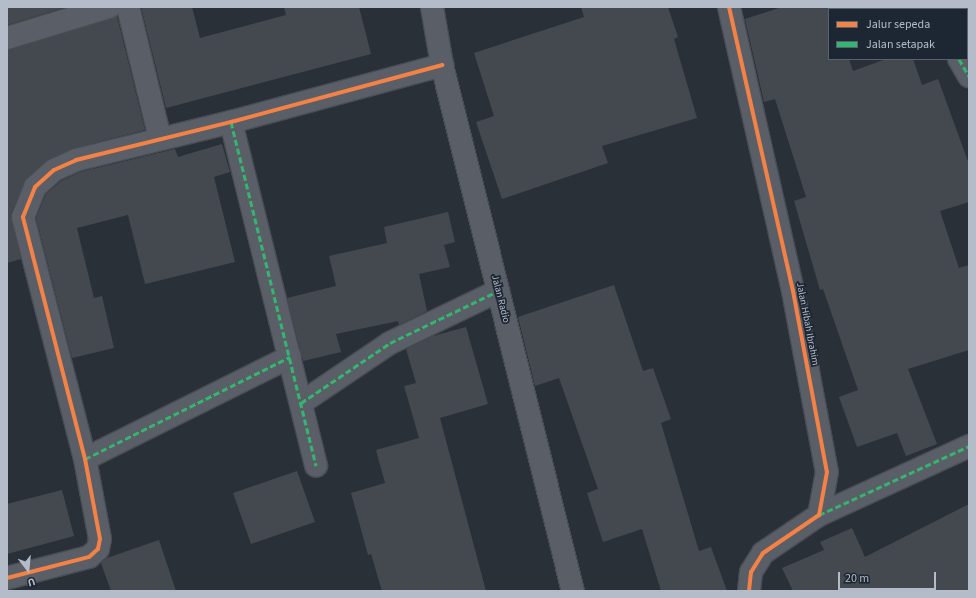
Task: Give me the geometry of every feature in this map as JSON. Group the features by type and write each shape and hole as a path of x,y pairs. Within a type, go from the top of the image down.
{"street":[{"path":"7,38 109,7"},
{"path":"128,7 160,138"},
{"name":"Jalan Radio","path":"432,7 442,65 573,591"},
{"name":"Jalan Hibah Ibrahim","path":"728,7 793,291 827,472 819,515"},
{"path":"960,60 969,76"},
{"path":"7,578 89,557 98,550 100,539 85,459 23,217 35,187 54,170 76,160 160,138 231,122 442,65"},
{"path":"231,122 316,466"},
{"path":"300,403 390,343 498,290"},
{"path":"85,459 290,357"},
{"path":"749,591 751,572 763,553 819,515 969,446"}],"building":[{"path":"7,7 66,7 7,25"},
{"path":"141,7 192,7 200,38 286,15 284,7 359,7 371,54 166,108"},
{"path":"581,7 668,7 678,37 674,39 697,118 602,146 608,163 502,199 476,122 494,116 474,53 584,17"},
{"path":"782,7 829,7 828,60 849,60 853,71 883,60 913,60 922,85 938,79 969,164 969,202 940,211 959,268 969,265 969,350 908,369 937,444 906,456 897,433 857,447 839,397 858,390 823,289 820,290 794,201 806,197 775,99 764,102 745,19"},
{"path":"117,16 145,130 71,149 46,161 27,178 11,213 21,259 7,263 7,50"},
{"path":"222,144 230,172 214,177 235,262 145,284 128,215 77,228 94,298 102,296 114,348 72,358 36,218 46,194 61,181 80,172 175,149 178,157"},
{"path":"448,212 455,242 444,245 450,267 419,274 427,311 399,325 398,321 336,334 341,352 303,361 287,298 336,286 329,256 387,243 384,227"},
{"path":"614,285 643,371 653,368 671,419 661,423 699,551 711,547 727,591 661,591 642,529 603,542 587,493 598,489 559,378 535,386 518,317"},
{"path":"466,327 488,404 440,418 486,591 382,591 371,554 368,555 351,493 385,483 376,450 419,438 404,386 416,383 406,349 433,336"},
{"path":"297,471 315,522 251,544 233,493"},
{"path":"62,490 74,536 7,554 7,504"},
{"path":"969,504 969,591 793,591 782,568 824,550 820,542 852,528 865,557"},
{"path":"159,540 176,591 111,591 101,563 107,558"}],"marked path":[{"path":"960,60 969,76"},
{"path":"231,122 316,466"},
{"path":"301,403 390,343 498,291"},
{"path":"85,459 290,357"},
{"path":"819,515 969,446"}],"cycle path":[{"path":"729,7 793,291 827,472 819,515 763,553 751,572 749,591"},
{"path":"7,578 89,557 98,549 100,539 85,459 23,217 35,187 54,170 76,160 231,122 442,65"}]}
